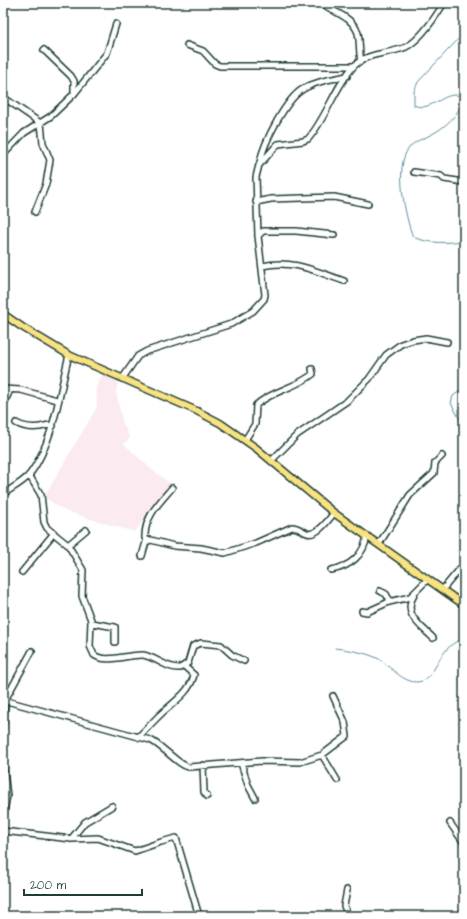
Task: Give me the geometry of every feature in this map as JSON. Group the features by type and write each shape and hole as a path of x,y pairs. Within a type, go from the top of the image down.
{"main road":[{"path":"3,314 69,355 198,411 245,440 334,512 464,604"}],"street":[{"path":"322,3 340,13 354,26 358,35 361,61"},
{"path":"259,165 278,144 304,141 308,139 354,66 361,61 400,50 411,44 436,18 444,3"},
{"path":"3,155 24,133 40,124 74,94 107,53 116,24"},
{"path":"187,45 204,51 215,64 220,66 354,66"},
{"path":"44,50 71,76 74,81 74,94"},
{"path":"122,379 138,356 147,351 231,324 253,311 264,299 258,236 256,177 266,145 284,111 298,92 319,82 347,76"},
{"path":"3,97 40,124 43,143 50,160 46,184 35,212"},
{"path":"414,172 441,176 444,179 464,182"},
{"path":"256,202 271,199 334,197 368,204"},
{"path":"258,236 263,232 284,230 334,235"},
{"path":"262,266 286,263 300,266 344,281"},
{"path":"271,461 297,435 351,397 369,379 386,355 400,344 426,338 448,342"},
{"path":"3,494 30,475 53,426 57,400 69,355"},
{"path":"245,440 255,424 256,405 275,392 313,374 312,369"},
{"path":"3,389 21,390 57,400"},
{"path":"3,406 10,390"},
{"path":"16,423 27,427 41,427 48,424 53,426"},
{"path":"379,544 410,495 434,473 435,464 442,456"},
{"path":"30,475 41,495 44,522 68,545 83,570 82,596 92,623 90,646 98,658 145,656 158,660 172,668 180,668 184,666 189,659 193,646 201,643 222,645 232,655 244,660"},
{"path":"172,488 150,514 145,538 182,548 192,547 226,553 256,543 292,527 307,533 313,533 322,527 334,512"},
{"path":"68,545 86,530"},
{"path":"22,572 54,533"},
{"path":"331,570 346,566 354,560 364,546 367,536"},
{"path":"142,556 148,540"},
{"path":"443,589 464,564"},
{"path":"362,611 367,612 390,601 410,597 428,579"},
{"path":"380,591 386,594 390,601"},
{"path":"415,593 409,602 409,609 414,619 433,638"},
{"path":"92,623 115,627 115,642"},
{"path":"3,728 4,700 32,651"},
{"path":"138,737 163,712 179,699 190,685 194,675 184,666"},
{"path":"4,700 58,713 138,737 159,745 186,767 241,763 300,762 322,755 347,736 346,722 333,696"},
{"path":"322,755 338,780"},
{"path":"241,763 245,777 255,798"},
{"path":"3,764 7,803 3,816"},
{"path":"203,765 204,792 207,796"},
{"path":"71,839 85,822 112,806"},
{"path":"450,823 464,843"},
{"path":"3,831 71,839 98,838 135,851 176,838 199,916"},
{"path":"346,890 344,906 348,916"},
{"path":"461,916 464,911"}],"shaded area":[{"path":"103,374 118,382 116,392 123,424 130,438 124,444 151,469 172,485 134,532 65,511 44,497 97,407 96,387"}],"waterway":[{"path":"455,3 464,16"},
{"path":"464,33 418,82 414,91 414,105 421,107 427,106 445,97 458,95 464,98 460,109 447,124 414,143 409,148 402,166 402,191 404,205 413,237 425,241 464,241"},
{"path":"464,305 459,317 461,326 464,329"},
{"path":"464,388 453,396 451,403 464,427"},
{"path":"335,648 351,650 377,658 403,678 416,682 427,678 449,647 464,639"}]}
